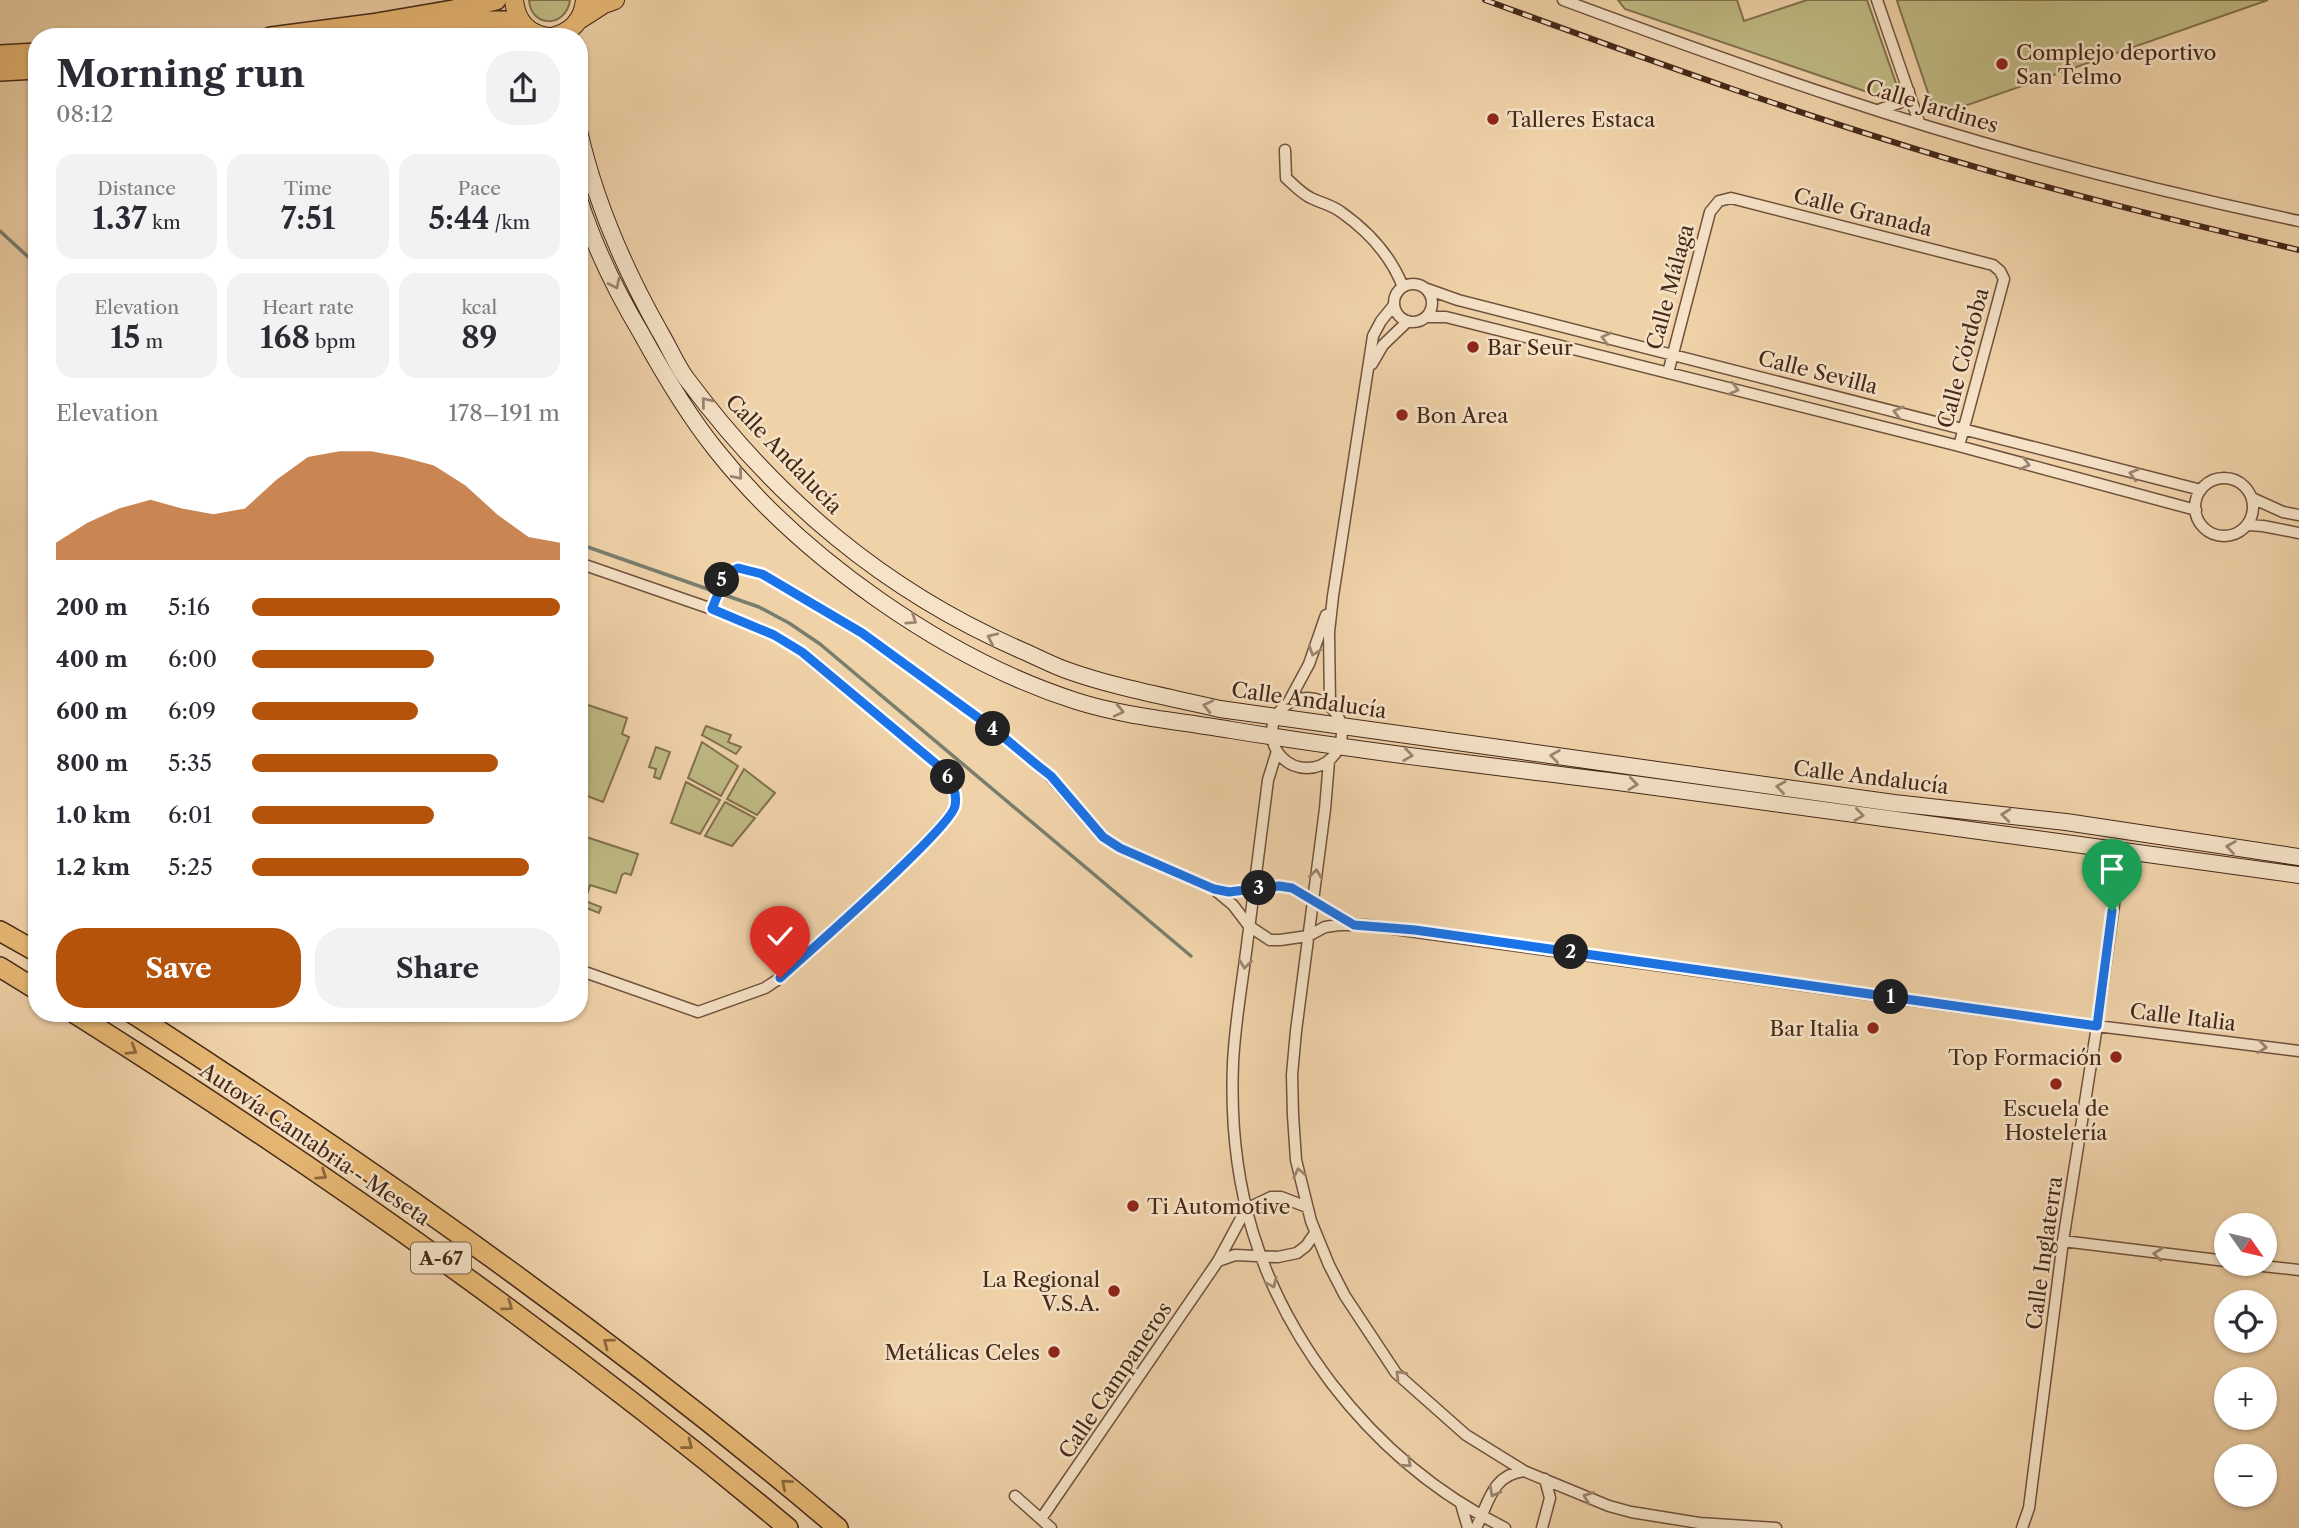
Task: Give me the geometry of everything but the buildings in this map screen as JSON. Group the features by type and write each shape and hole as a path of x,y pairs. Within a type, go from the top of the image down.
{"highway":[{"path":"342,28 453,10 496,0"},
{"path":"414,5 436,5 453,10"},
{"path":"441,28 483,21 505,21 526,28"},
{"path":"0,55 28,53"},
{"path":"0,71 28,69"},
{"path":"0,931 28,947"},
{"path":"0,967 28,984"},
{"name":"Autovía Cantabria - Meseta","path":"88,1022 199,1091 408,1234 543,1332 729,1478 788,1528"},
{"name":"Autovía Cantabria - Meseta","path":"146,1022 313,1132 502,1264 718,1428 838,1528"}],"main road":[{"path":"514,0 520,21 533,28"},
{"path":"572,28 583,12 584,0"},
{"path":"579,20 615,0"},
{"name":"Calle Andalucía","path":"588,161 605,217 644,303 685,376 743,447 801,508 850,550 899,584 987,635 1066,670 1132,689 1220,709 1894,803 2066,822 2299,857"},
{"name":"Calle Andalucía","path":"588,226 629,313 664,374 715,448 753,492 852,581 937,638 1013,676 1078,701 1274,744 1340,747 1978,830 2299,875"}],"street":[{"name":"Calle Jardines","path":"1563,0 1696,50 1877,110 2134,183 2299,221"},
{"path":"1877,0 1919,122"},
{"path":"1877,110 1899,103 1909,91"},
{"path":"1285,150 1286,178 1312,199 1341,212 1382,250 1395,267 1403,287"},
{"name":"Calle Granada","path":"1710,212 1719,201 1731,198 1993,265 2004,279"},
{"name":"Calle Málaga","path":"1668,373 1710,212"},
{"name":"Calle Córdoba","path":"1959,446 2004,279"},
{"path":"1415,284 1427,289 1431,295 1432,306 1426,317 1419,321 1408,321 1398,314 1394,305 1395,297 1403,287 1415,284"},
{"name":"Calle Sevilla","path":"1427,289 1458,300 2201,490"},
{"path":"1330,705 1329,632 1333,596 1367,373 1373,336 1394,305"},
{"name":"Calle Sevilla","path":"1426,317 1446,317 1959,446 2196,510"},
{"path":"1367,373 1383,345 1408,321"},
{"path":"2231,478 2244,486 2252,498 2253,512 2247,525 2232,535 2214,534 2200,523 2196,510 2197,497 2212,481 2231,478"},
{"path":"2252,498 2283,512 2299,515"},
{"path":"2247,525 2299,533"},
{"path":"588,566 713,605 774,635 813,661 941,768 955,789 955,808 948,819 780,978 765,988 698,1012 588,973"},
{"path":"713,605 726,574 738,568 762,574 862,633 995,730 1051,776 1103,837 1120,848 1214,889 1229,892 1279,886 1292,888 1313,900"},
{"path":"1333,596 1309,664 1289,703 1276,716 1236,1038 1234,1140 1246,1209 1259,1257 1298,1337 1353,1411 1416,1471 1461,1504 1505,1528"},
{"path":"1274,744 1288,763 1303,768 1329,761 1340,747 1342,725 1330,705 1308,697 1289,703"},
{"path":"1329,761 1292,1075 1296,1160 1307,1207 1315,1233 1345,1296 1396,1373 1466,1435 1524,1471 1631,1513 1699,1523 1776,1528"},
{"name":"Calle Inglaterra","path":"2026,1524 2063,1241 2119,869"},
{"path":"1214,889 1233,905 1250,926 1270,940 1308,936"},
{"name":"Calle Italia","path":"1313,900 1354,925"},
{"name":"Calle Italia","path":"1308,936 1325,927 1354,925 1415,930 2097,1026 2299,1051"},
{"path":"1246,1209 1271,1197 1281,1197 1307,1207"},
{"name":"Calle Campaneros","path":"1041,1519 1219,1261 1246,1209"},
{"path":"1219,1261 1235,1255 1278,1257 1297,1253 1315,1233"},
{"path":"2063,1241 2214,1260"},
{"path":"2277,1268 2299,1270"},
{"path":"1476,1528 1494,1488 1501,1479 1510,1473 1524,1471"},
{"path":"1542,1528 1550,1498 1545,1479"},
{"path":"1015,1496 1051,1528"},
{"path":"1461,1504 1468,1528"}],"shaded area":[{"path":"529,0 570,1 562,16 548,21 536,16"},
{"path":"1618,0 1737,0 1744,21 1807,0 1867,0 1898,89 1888,99 1625,9"},
{"name":"Complejo deportivo San Telmo","path":"2268,0 1936,116 1897,1"},
{"path":"588,705 627,718 622,734 629,737 603,802 588,796"},
{"path":"706,726 731,735 728,742 741,747 736,754 702,735"},
{"path":"702,742 738,766 721,796 688,778"},
{"path":"656,747 670,752 660,779 654,777 656,769 649,767"},
{"path":"744,769 775,793 757,815 727,799"},
{"path":"686,782 720,800 700,834 671,823"},
{"path":"725,802 755,818 732,846 705,836"},
{"path":"588,838 638,854 631,875 622,875 616,893 590,885 588,891"},
{"path":"588,902 601,907 599,913 588,909"}],"waterway":[{"path":"0,231 28,257"},
{"path":"588,547 759,607 820,644 1191,956"}],"railway":[{"path":"1485,0 1734,90 1922,151 2103,202 2299,250"}],"place":[{"name":"Complejo deportivo San Telmo","path":"2002,64"},
{"name":"Talleres Estaca","path":"1493,119"},
{"name":"Bar Seur","path":"1473,347"},
{"name":"Bon Area","path":"1402,415"},
{"name":"Bar Italia","path":"1873,1028"},
{"name":"Top Formación","path":"2116,1057"},
{"name":"Escuela de Hostelería","path":"2056,1084"},
{"name":"Ti Automotive","path":"1133,1206"},
{"name":"La Regional V.S.A.","path":"1114,1291"},
{"name":"Metálicas Celes","path":"1054,1352"}],"route":[{"path":"780,978 948,819 955,808 955,789 941,768 802,652 774,635 712,609 726,574 738,568 762,574 862,633 995,730 1051,776 1103,837 1120,848 1214,889 1229,892 1279,886 1292,888 1354,925 1415,930 2097,1026 2112,911"}]}
